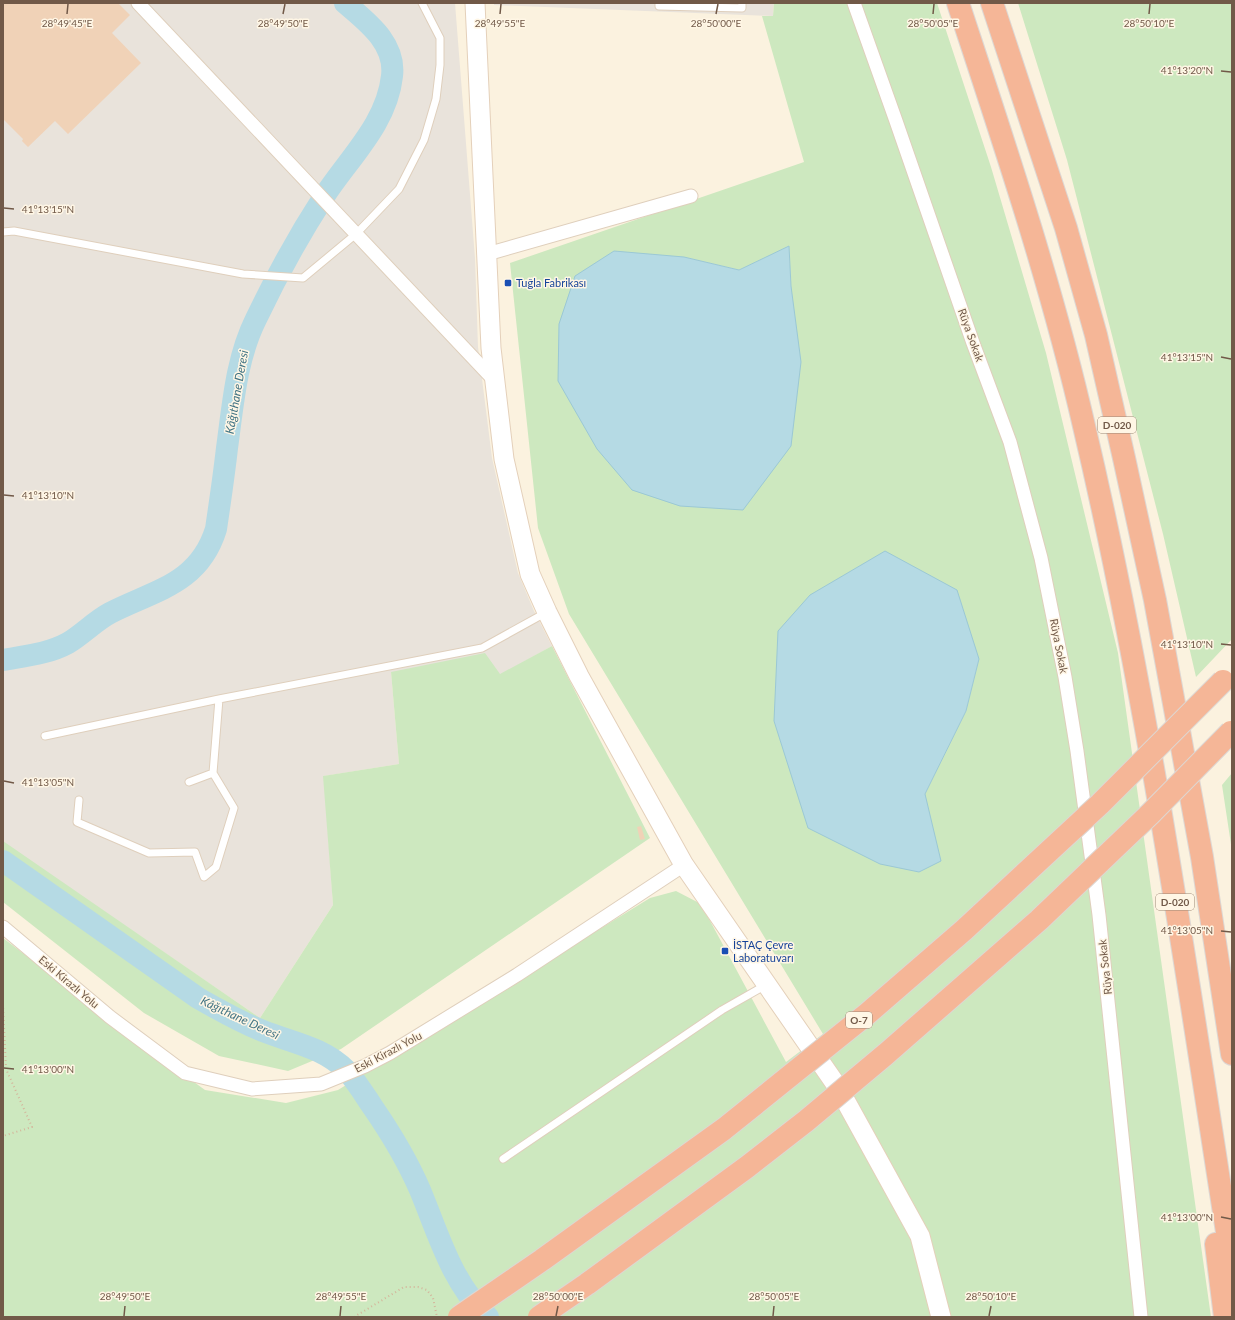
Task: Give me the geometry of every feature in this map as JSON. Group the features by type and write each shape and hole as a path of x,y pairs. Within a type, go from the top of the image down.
{"highway":[{"name":"D-020","path":"958,3 1024,202 1062,339 1084,426 1133,656 1175,900 1232,1264"},
{"name":"D-020","path":"992,3 1066,228 1096,335 1123,450 1174,698 1202,857 1232,1054"},
{"name":"O-7","path":"459,1317 542,1260 724,1129 866,1014 964,930 1100,804 1228,676"},
{"path":"538,1317 747,1167 806,1121 886,1054 1039,920 1150,814 1232,731"},
{"path":"1204,1082 1200,1110 1201,1140 1205,1174 1218,1250 1225,1317"}],"main road":[{"path":"475,3 491,348 504,459 530,574 579,676 684,865 839,1089 920,1236 941,1317"}],"street":[{"path":"138,3 495,382"},
{"name":"Rüya Sokak","path":"854,3 973,343 1010,442 1041,558 1065,677 1077,751 1098,907 1141,1317"},
{"path":"487,254 691,196"},
{"name":"Eski Kirazlı Yolu","path":"3,927 110,1017 186,1074 252,1090 321,1084 365,1066 390,1053 517,975 684,865"}],"lane":[{"path":"3,232 14,231 243,274 303,278 356,234 399,189 424,140 436,100 440,65 440,38 422,3"},
{"path":"659,3 659,6 742,8 742,3"},
{"path":"45,736 482,648 547,612"},
{"path":"79,800 77,822 149,853 195,852 204,877 216,867 234,808 213,773 219,700"},
{"path":"190,782 213,773"},
{"path":"503,1159 722,1010 767,984"}],"path":[{"path":"3,1004 6,1069 32,1127 3,1136"},
{"path":"354,1317 404,1287 418,1287 427,1290 433,1298 437,1317"}],"shaded area":[{"path":"3,3 455,3 475,258 478,347 492,458 518,573 534,611 552,646 500,675 391,672 399,764 324,776 333,905 260,1018 3,842"},
{"path":"494,3 774,3 773,16 494,5"}],"green space":[{"path":"774,3 937,3 991,167 1046,353 1118,653 1211,1317 3,1317 3,938 151,1051 205,1090 286,1103 338,1090 650,898 676,891 701,904 786,1062 823,1034 569,614 538,528 510,263 804,162 762,16 773,16","holes":["789,247 791,286 684,257 739,270","979,659 966,711 925,794"]},
{"path":"1018,3 1232,3 1232,639 1196,677 1163,534 1067,160"},
{"path":"552,646 650,838 341,1049 288,1071 219,1056 144,1013 3,902 3,841 260,1018 333,905 323,776 399,764 391,672 485,653 500,674"},
{"path":"1232,773 1232,851 1222,785"}],"water":[{"path":"789,246 791,286 801,362 791,446 743,510 680,506 632,490 597,449 558,381 559,324 575,276 614,251 684,257 739,270"},
{"path":"885,551 957,590 979,659 966,711 925,794 941,861 919,872 880,864 808,828 774,721 778,631 810,595"}],"building":[{"path":"3,3 118,3 130,15 112,33 141,63 68,134 55,121 28,147 22,141 23,139 3,119"},
{"path":"641,826 645,839 640,840 637,827"}],"waterway":[{"name":"Kâğıthane Deresi","path":"3,660 52,650 68,643 110,613 174,583 187,574 199,562 208,547 216,529 236,382 249,334 297,241 315,210 366,139 383,109 389,93 392,76 392,64 385,43 371,26 345,3"},
{"name":"Kâğıthane Deresi","path":"3,861 198,998 230,1016 254,1027 318,1051 328,1056 347,1071 379,1116 404,1157 420,1190 455,1274 475,1304 488,1317"}],"place":[{"name":"Tuğla Fabrikası","path":"508,283"},
{"name":"İSTAÇ Çevre Laboratuvarı","path":"725,951"}]}
